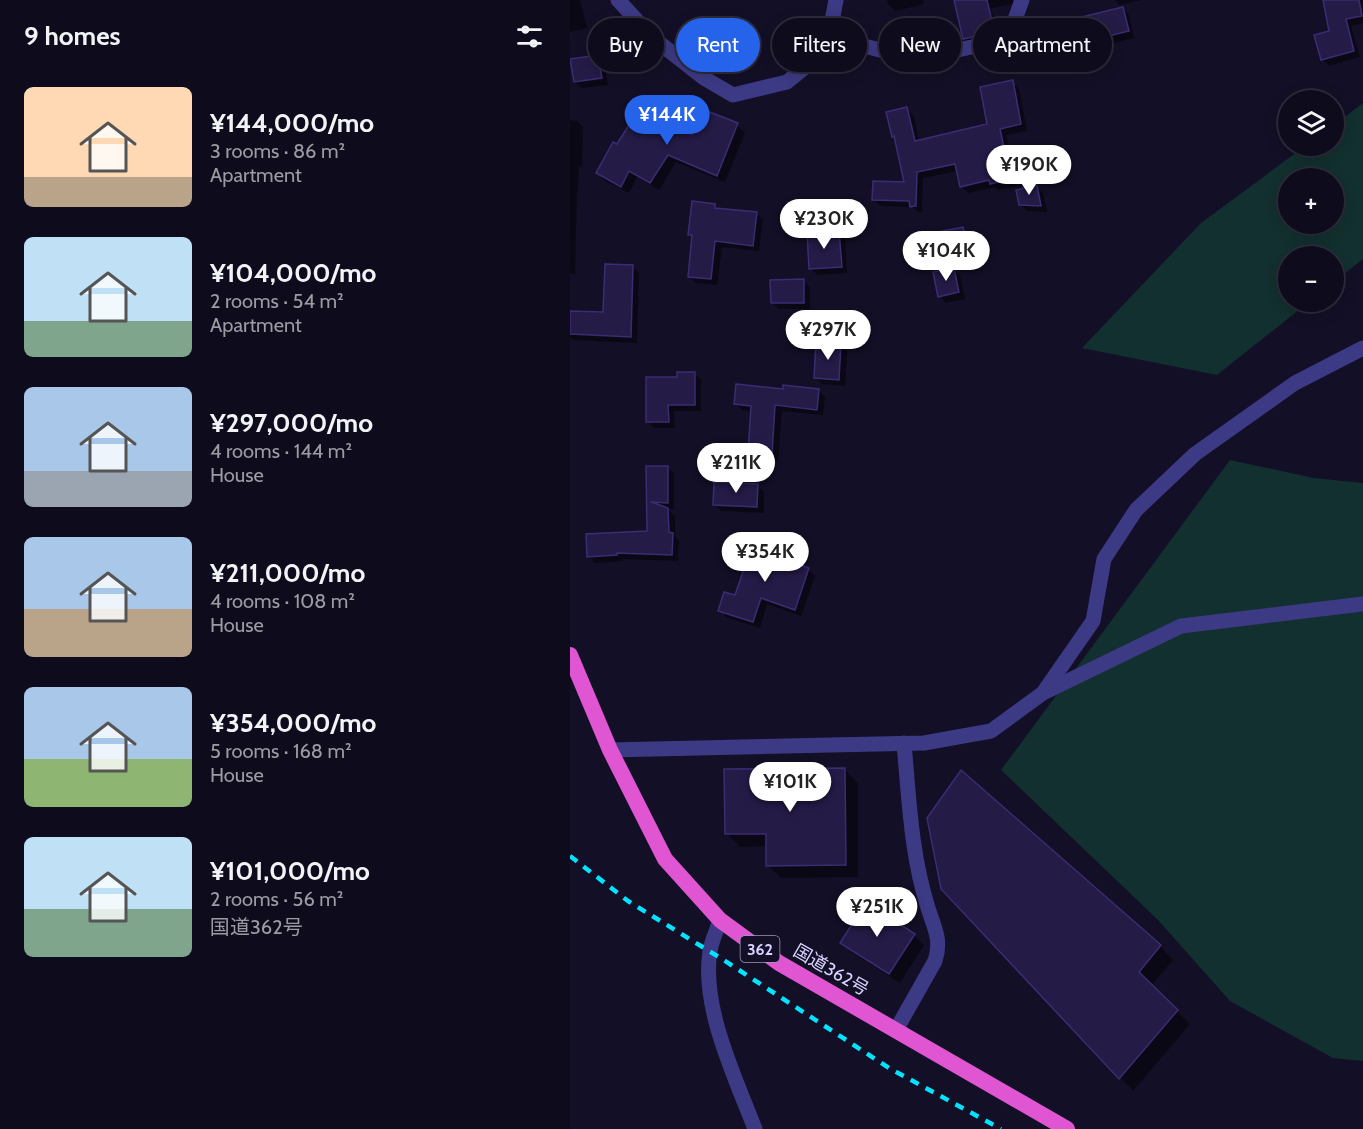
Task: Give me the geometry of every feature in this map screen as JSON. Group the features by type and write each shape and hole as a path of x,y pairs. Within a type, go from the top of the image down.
{"highway":[{"name":"国道362号","path":"570,655 610,750 665,859 720,920 779,963 1067,1129"}],"street":[{"path":"618,0 653,38 704,78 733,95 787,82 799,72"},
{"path":"833,18 836,0"},
{"path":"867,47 915,59 981,45 1013,25 1022,0"},
{"path":"1042,693 1093,621 1104,559 1136,510 1195,454 1295,383 1363,348"},
{"path":"610,750 904,744 924,743 991,731 1042,693 1181,626 1363,604"},
{"path":"896,1030 935,961 939,949 938,934 918,875 904,744"},
{"path":"720,920 710,951 710,1000 725,1051 755,1129"}],"green space":[{"path":"1363,103 1363,259 1344,274 1344,246 1278,246 1278,312 1296,312 1217,375 1082,348 1201,223 1291,156 1344,156 1344,117"},
{"path":"1230,460 1314,478 1363,483 1363,1061 1333,1058 1230,1001 1158,920 1001,770"}],"building":[{"path":"954,0 987,0 991,18 973,18 973,37 963,39 961,18 958,18"},
{"path":"1323,0 1359,0 1362,16 1346,19 1354,51 1321,60 1314,35 1329,31"},
{"path":"1123,7 1129,31 1112,35 1112,18 1078,18"},
{"path":"588,56 588,72 601,72 602,78 574,82 570,59"},
{"path":"1013,80 1021,124 1000,129 1011,179 990,184 989,180 960,187 955,164 917,172 916,206 910,207 909,201 872,200 873,181 904,182 886,112 907,107 915,141 987,124 980,87"},
{"path":"642,104 692,135 702,109 738,123 717,176 668,155 650,183 629,171 621,187 596,173 613,142 617,144"},
{"path":"1037,185 1041,206 1019,205 1016,190"},
{"path":"692,201 715,204 715,208 757,212 753,246 715,241 711,279 688,277 692,235 688,235"},
{"path":"963,227 969,252 947,256 942,231"},
{"path":"839,230 842,267 809,269 807,232"},
{"path":"605,264 633,265 631,337 570,334 570,311 603,312"},
{"path":"954,268 959,292 938,297 933,272"},
{"path":"804,279 804,303 771,303 770,280"},
{"path":"816,342 841,343 839,380 814,378"},
{"path":"677,372 695,372 695,405 668,405 669,422 646,422 646,377 677,377"},
{"path":"736,384 783,389 783,385 819,389 817,410 775,405 772,455 748,454 751,406 734,404"},
{"path":"646,466 668,466 668,503 651,502 668,508 669,532 673,533 672,555 617,553 617,555 587,557 586,534 647,531"},
{"path":"714,482 758,484 757,507 713,505"},
{"path":"755,537 776,545 772,555 809,568 795,610 761,598 753,622 718,611 724,592 735,595"},
{"path":"845,768 846,865 766,866 766,834 725,834 724,769"},
{"path":"961,770 1161,945 1139,972 1178,1010 1119,1079 941,889 927,818"},
{"path":"866,902 915,934 889,974 840,943"}],"railway":[{"path":"570,856 628,901 722,959 889,1068 1001,1129"}]}
